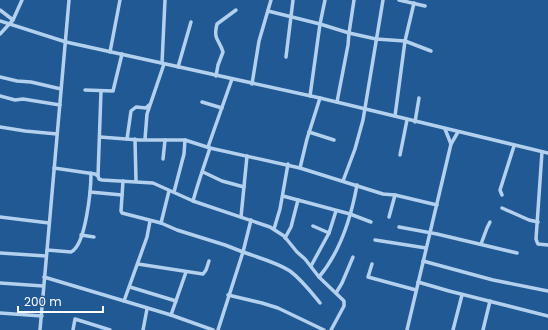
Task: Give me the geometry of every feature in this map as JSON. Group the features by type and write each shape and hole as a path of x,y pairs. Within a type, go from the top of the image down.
{"street":[{"path":"0,34 13,20 22,0"},
{"path":"40,330 69,0"},
{"path":"110,52 120,0"},
{"path":"145,139 147,114 163,63 165,0"},
{"path":"252,84 259,41 271,0"},
{"path":"286,57 293,0"},
{"path":"310,96 320,24 325,0"},
{"path":"337,102 348,45 354,0"},
{"path":"343,181 356,149 365,110 382,0"},
{"path":"399,0 426,6"},
{"path":"395,116 405,41 414,3"},
{"path":"0,10 13,20"},
{"path":"216,76 222,52 216,38 215,31 217,24 236,10"},
{"path":"268,11 376,39 405,41 431,51"},
{"path":"0,21 66,42 320,98 548,153"},
{"path":"178,67 191,22"},
{"path":"85,90 113,91 122,54"},
{"path":"0,77 61,89"},
{"path":"193,200 232,79"},
{"path":"98,176 101,91"},
{"path":"0,96 15,100 23,99 60,105"},
{"path":"300,168 309,132 320,98"},
{"path":"415,122 419,98"},
{"path":"202,102 222,108"},
{"path":"127,139 131,111 136,107 146,108 150,104"},
{"path":"400,155 407,120"},
{"path":"0,127 57,134"},
{"path":"445,129 451,144"},
{"path":"309,132 334,140"},
{"path":"407,330 422,261 451,144 458,132"},
{"path":"100,137 185,140 209,148 288,164 383,194 395,195 437,205"},
{"path":"135,139 136,181"},
{"path":"163,159 165,140"},
{"path":"174,192 184,154 185,140"},
{"path":"502,195 500,190 514,146"},
{"path":"542,152 537,242 538,244 548,245"},
{"path":"241,217 247,156"},
{"path":"274,229 283,196 288,164"},
{"path":"54,168 91,173 98,176 99,179 102,180 136,181 156,184 169,191 274,229 285,238 319,277 336,293 344,304 331,330"},
{"path":"203,172 222,181 244,187"},
{"path":"47,250 72,252 76,248 88,213 91,173"},
{"path":"124,181 122,213 136,215 150,221 161,223 177,230 267,260 288,271 301,282 320,303"},
{"path":"319,277 326,269 338,249 350,214 357,185"},
{"path":"161,223 169,191"},
{"path":"90,192 122,195"},
{"path":"388,217 395,195"},
{"path":"283,196 350,214 371,222"},
{"path":"285,238 291,227 298,200"},
{"path":"502,208 529,220 538,222"},
{"path":"311,266 329,232 336,211"},
{"path":"0,217 50,223"},
{"path":"218,330 243,252 251,220"},
{"path":"124,301 147,237 150,221"},
{"path":"481,244 490,222"},
{"path":"313,226 329,232"},
{"path":"399,227 517,253"},
{"path":"81,234 94,237"},
{"path":"375,240 426,248"},
{"path":"0,253 46,256"},
{"path":"336,293 353,258"},
{"path":"138,264 202,274 205,273 209,260"},
{"path":"422,261 508,283 548,291"},
{"path":"372,264 368,277 416,290"},
{"path":"172,315 186,272"},
{"path":"44,277 147,309 172,315 213,330"},
{"path":"418,282 462,295 548,316"},
{"path":"0,283 43,286"},
{"path":"130,286 176,301"},
{"path":"228,295 278,308 324,330"},
{"path":"453,330 462,295"},
{"path":"483,330 490,301"},
{"path":"143,330 147,309"},
{"path":"0,313 42,316"},
{"path":"73,330 75,319 110,330"}]}
